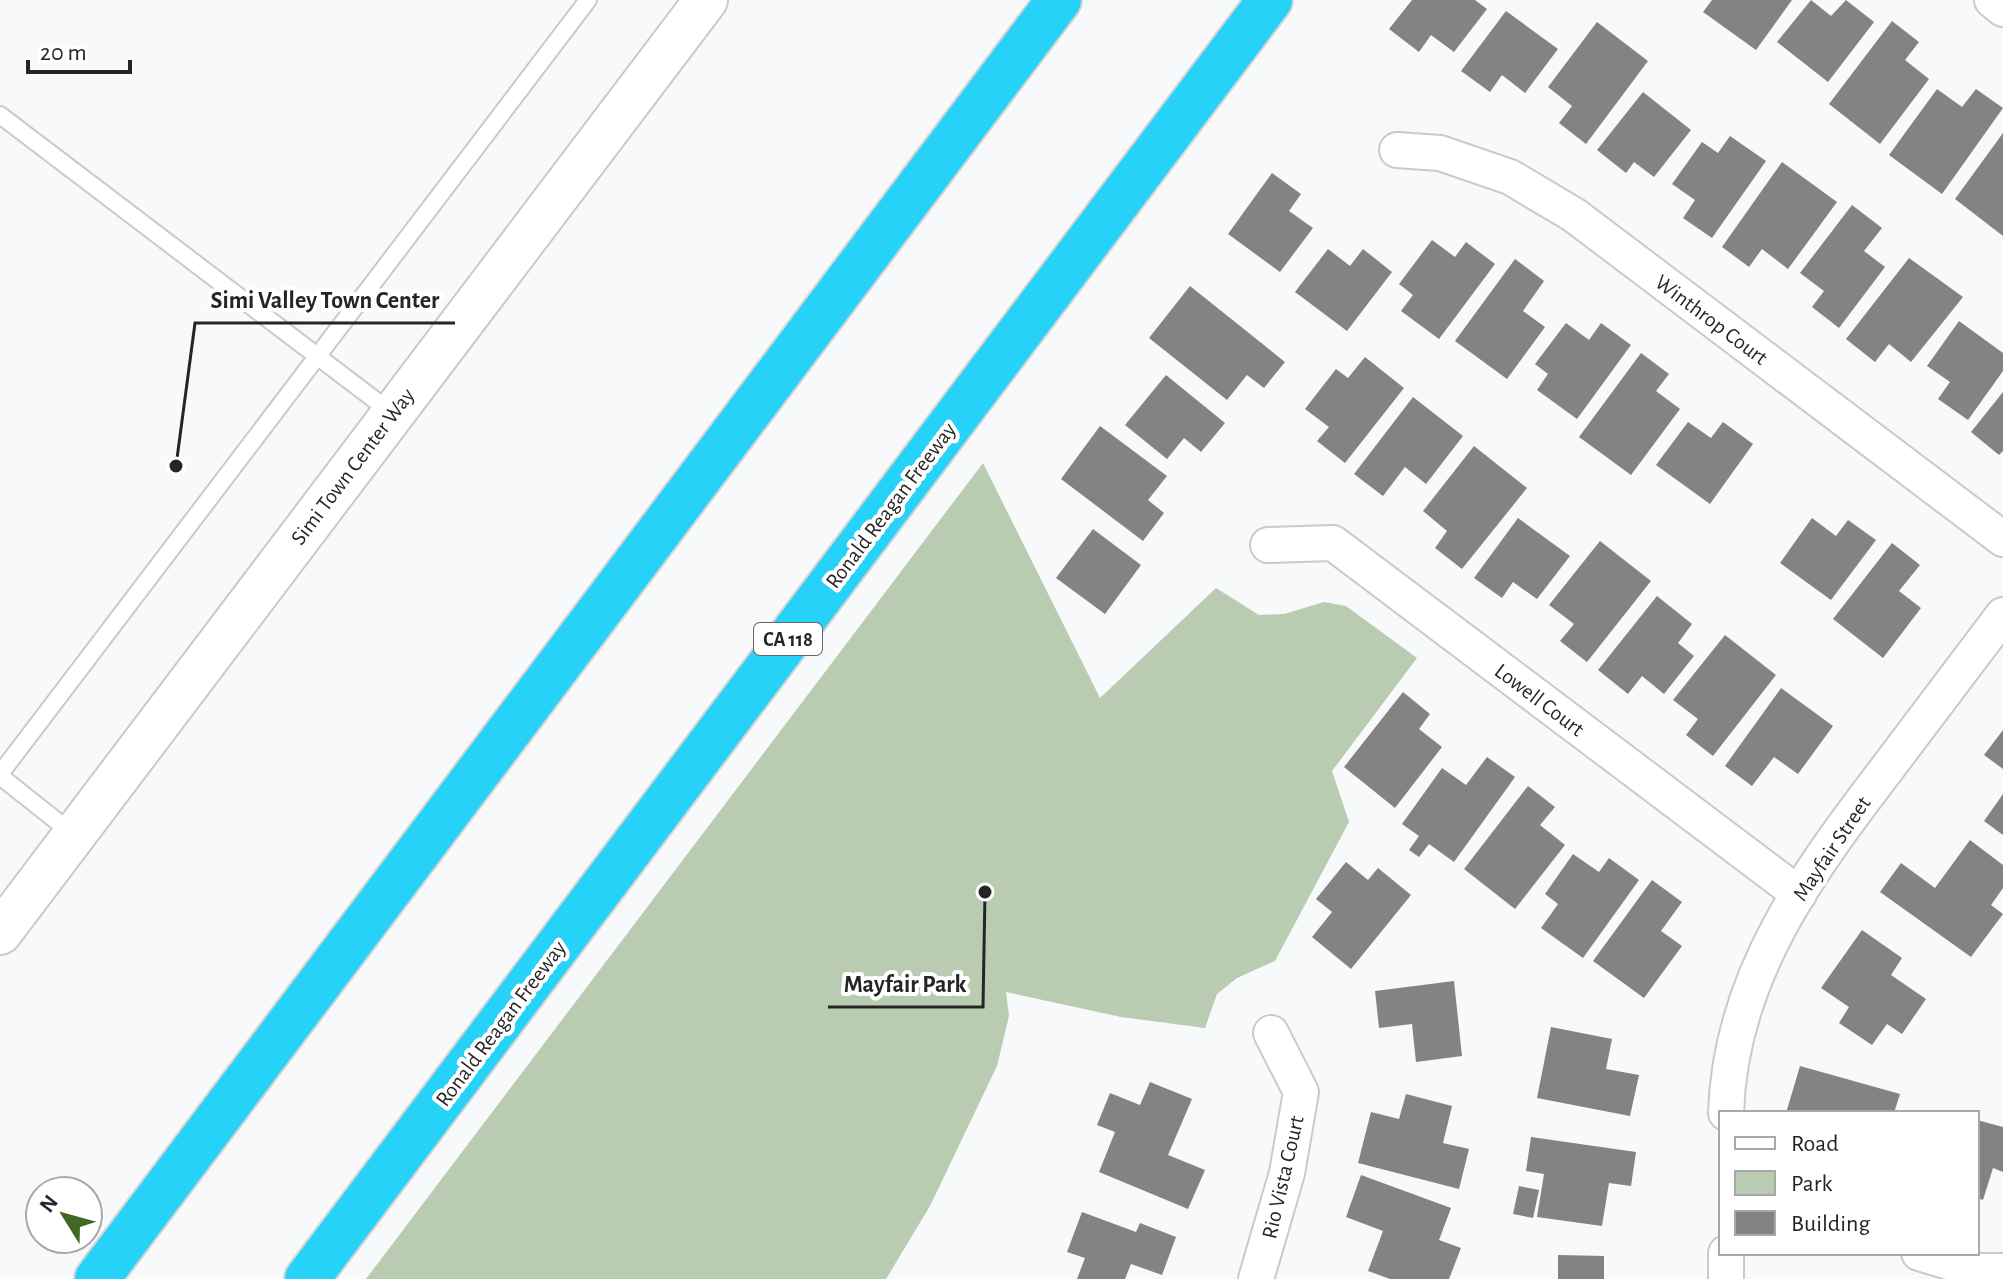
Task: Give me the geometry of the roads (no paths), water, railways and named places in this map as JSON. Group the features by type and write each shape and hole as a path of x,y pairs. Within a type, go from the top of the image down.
{"highway":[{"path":"97,1279 1059,0"},
{"name":"Ronald Reagan Freeway","path":"307,1279 1270,0"}],"street":[{"name":"Simi Town Center Way","path":"0,933 706,0"},
{"path":"1992,0 2003,9"},
{"name":"Winthrop Court","path":"1397,150 1440,153 1510,177 1574,215 2003,539"},
{"name":"Lowell Court","path":"1268,545 1333,543 1799,894"},
{"name":"Mayfair Street","path":"1726,1111 1727,1081 1740,1015 1765,952 1838,834 2003,615"},
{"name":"Rio Vista Court","path":"1256,1279 1287,1173 1301,1092 1271,1033"},
{"path":"1726,1255 1726,1279"},
{"path":"1926,1255 1979,1271 2003,1271"}],"lane":[{"path":"73,834 0,775 588,0"},
{"path":"0,115 392,413"}],"place":[{"name":"Simi Valley Town Center","path":"176,466"},
{"name":"Mayfair Park","path":"985,892"}]}
